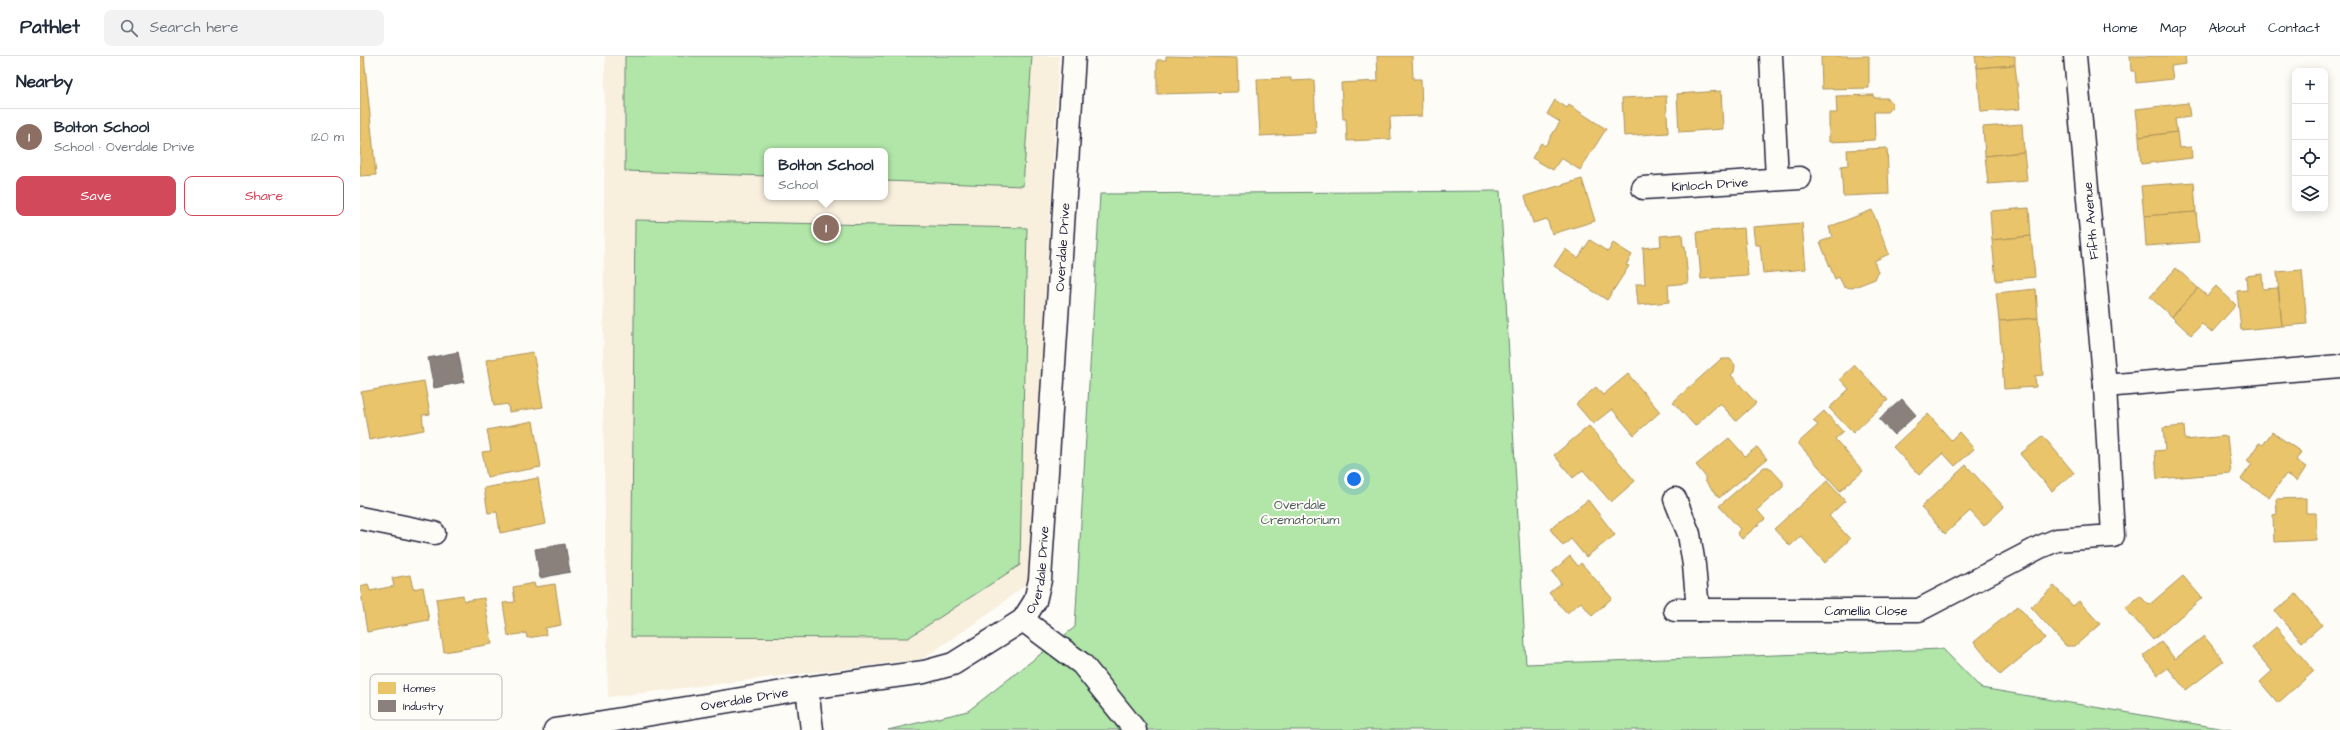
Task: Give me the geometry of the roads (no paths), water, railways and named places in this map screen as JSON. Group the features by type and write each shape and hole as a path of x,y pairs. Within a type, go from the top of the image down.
{"street":[{"name":"Overdale Drive","path":"555,730 807,688 924,672 953,664 1023,620 1035,601 1040,580 1074,56"},
{"path":"1771,56 1777,179"},
{"name":"Fifth Avenue","path":"2075,56 2104,386 2113,536"},
{"name":"Kinloch Drive","path":"1644,188 1800,178"},
{"path":"2104,386 2340,366"},
{"path":"1675,499 1689,534 1694,565 1698,610"},
{"path":"360,518 434,533"},
{"name":"Camellia Close","path":"1675,610 1920,610 2040,547 2057,540 2113,536"},
{"path":"1023,620 1082,664 1135,730"},
{"path":"807,688 812,730"}],"place":[{"name":"Bolton School","path":"826,228"}],"park label":[{"name":"Overdale Crematorium","path":"1300,512"}]}
